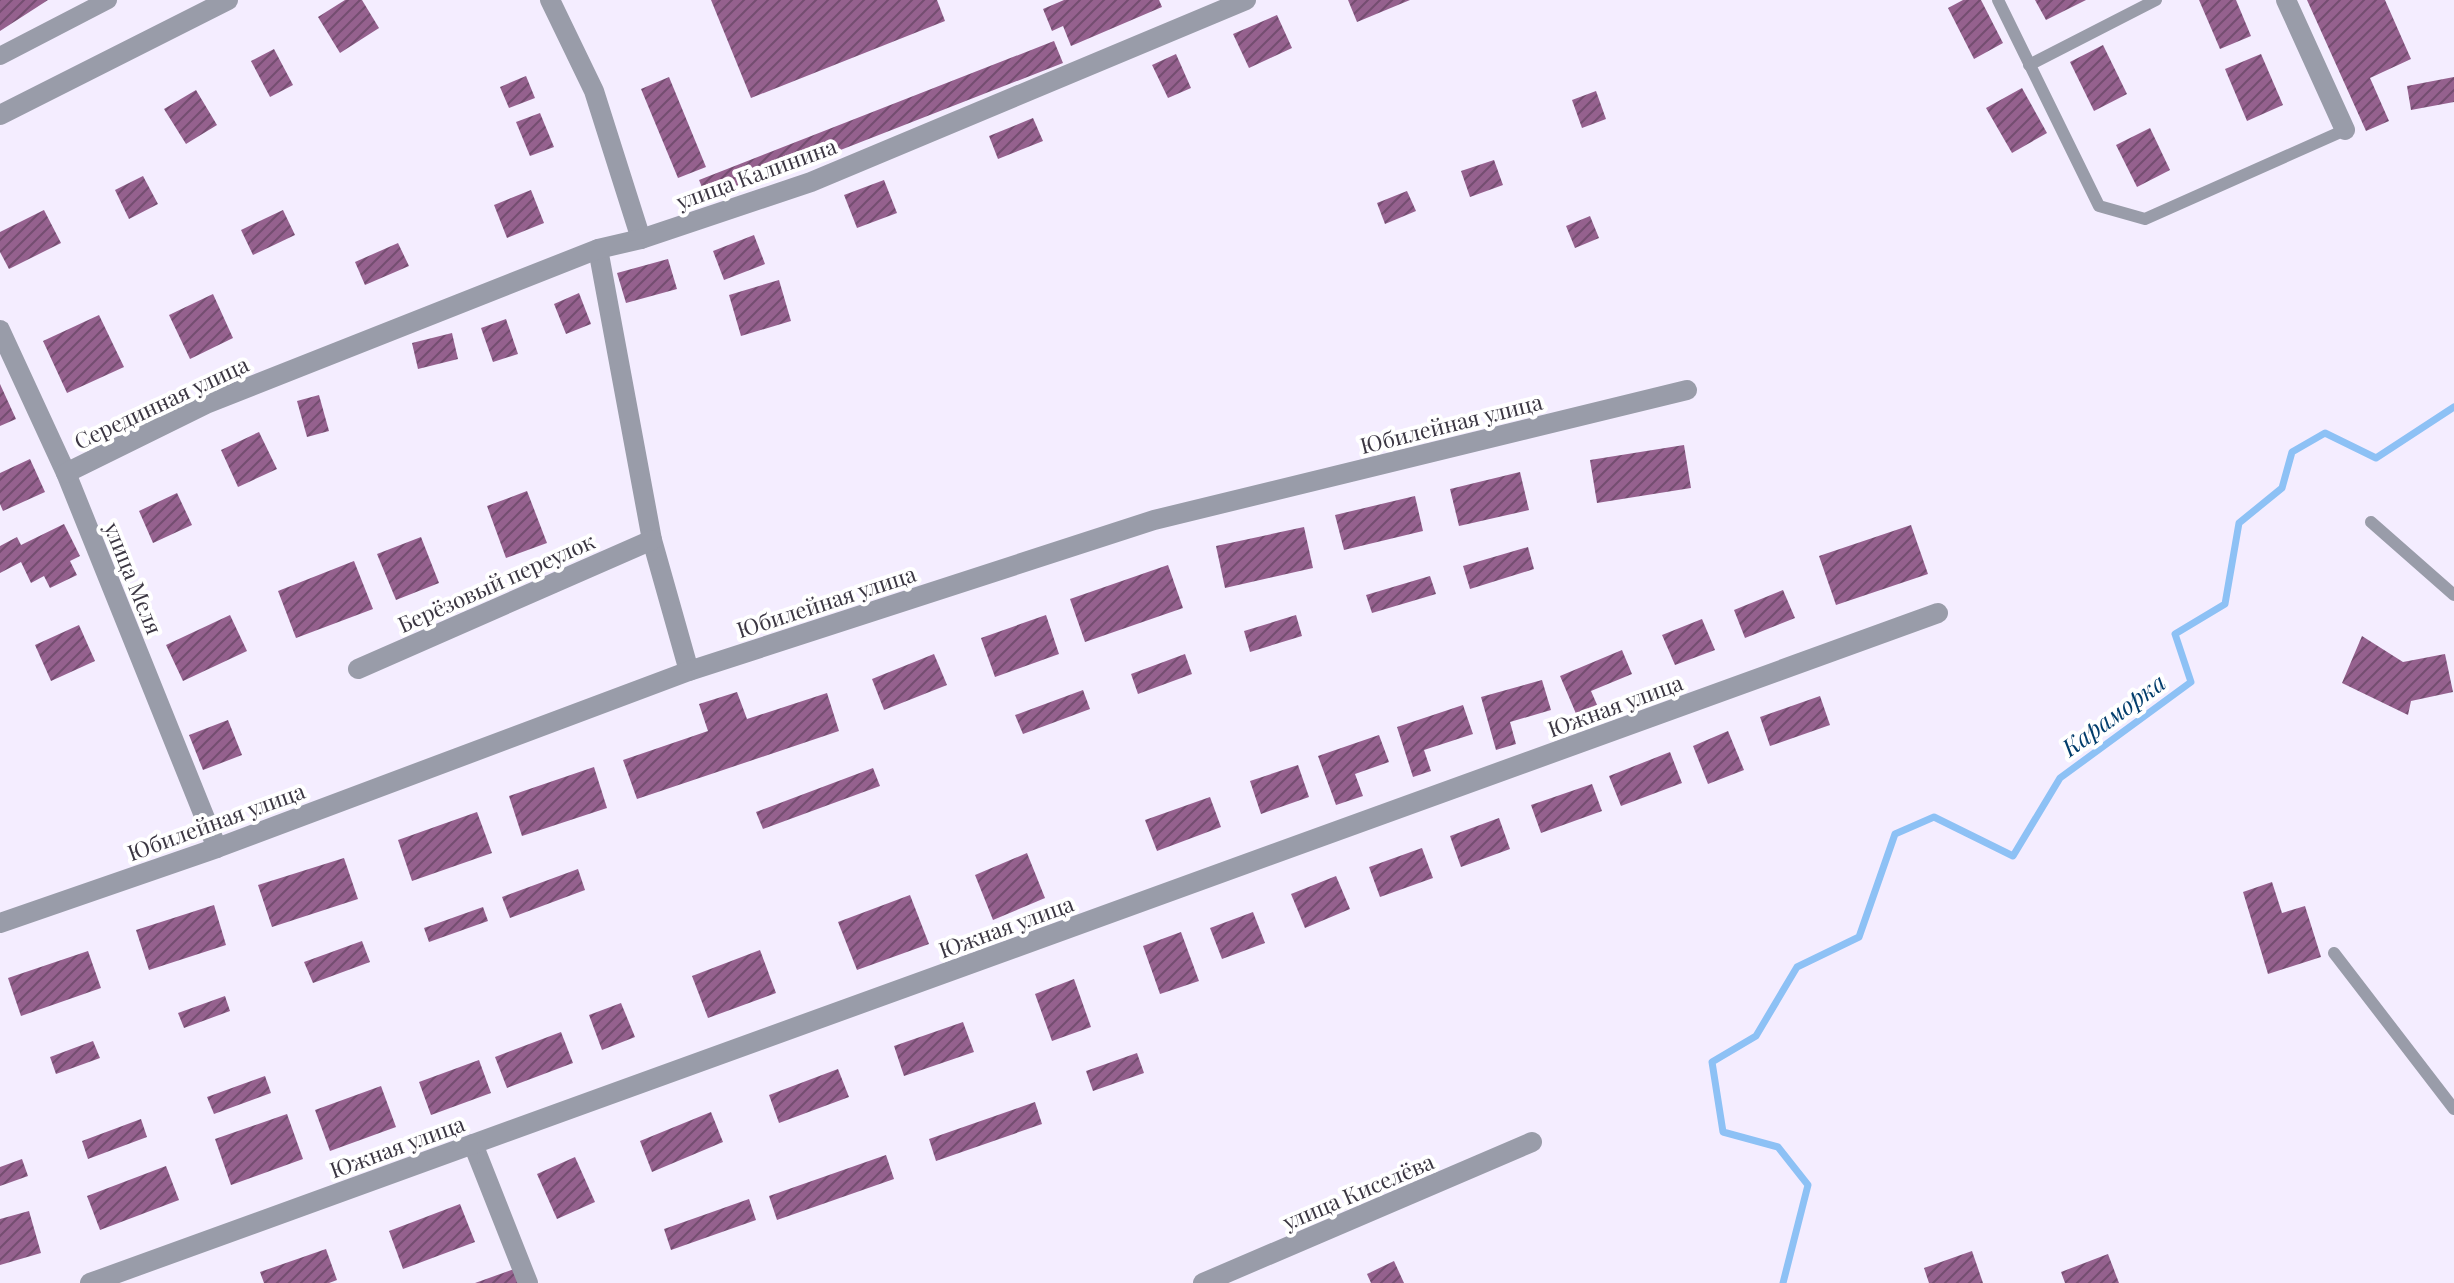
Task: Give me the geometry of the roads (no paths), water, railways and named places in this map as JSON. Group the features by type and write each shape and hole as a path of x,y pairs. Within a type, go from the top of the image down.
{"street":[{"path":"0,56 108,0"},
{"path":"0,115 228,0"},
{"path":"550,0 594,91 641,239"},
{"name":"улица Калинина","path":"277,375 598,249 641,239 811,182 1246,0"},
{"path":"2286,0 2345,130"},
{"path":"598,249 652,540 689,671"},
{"name":"улица Меля","path":"0,330 66,473 217,848"},
{"name":"Серединная улица","path":"66,473 206,404 277,375"},
{"name":"Юбилейная улица","path":"0,923 217,848 689,671 1154,520 1687,390"},
{"name":"Берёзовый переулок","path":"358,669 652,540"},
{"name":"Южная улица","path":"90,1283 1938,613"},
{"name":"улица Киселёва","path":"1203,1283 1532,1142"},
{"path":"473,1144 528,1283"}],"lane":[{"path":"1998,0 2099,206 2145,219 2345,130"},
{"path":"2029,65 2156,0"},
{"path":"2371,522 2454,595"},
{"path":"2334,953 2454,1109"}],"waterway":[{"name":"Караморка","path":"1783,1283 1808,1185 1778,1147 1723,1132 1712,1062 1756,1036 1797,967 1859,937 1895,834 1934,817 2013,856 2060,778 2191,682 2175,634 2225,604 2239,523 2282,488 2292,452 2325,433 2376,458 2454,407"}]}
